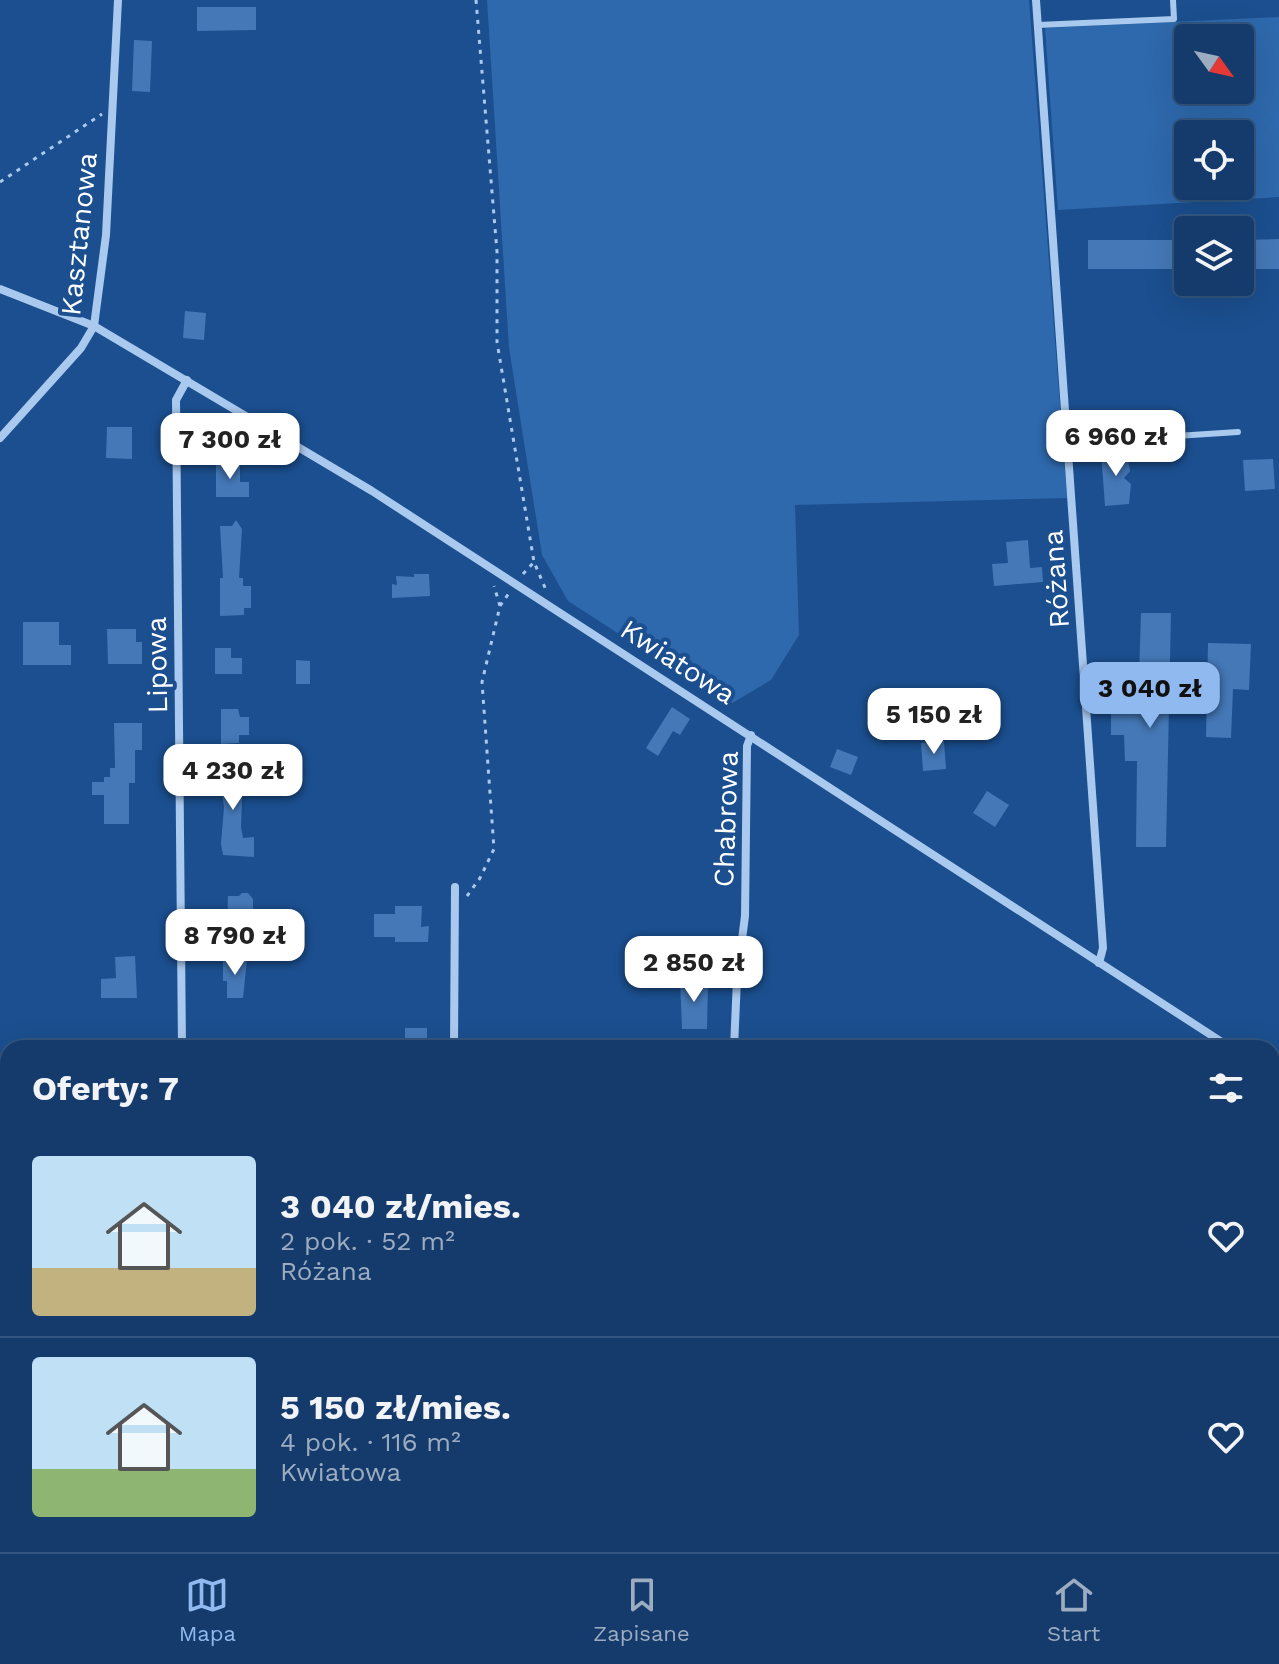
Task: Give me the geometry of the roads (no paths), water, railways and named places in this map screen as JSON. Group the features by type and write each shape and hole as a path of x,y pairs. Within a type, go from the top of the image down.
{"street":[{"name":"Kasztanowa","path":"0,438 81,348 94,326 106,235 118,0"},
{"name":"Różana","path":"1036,0 1103,948 1099,963"},
{"name":"Kwiatowa","path":"0,289 94,326 372,491 1219,1040"},
{"name":"Lipowa","path":"182,1040 176,400 187,380"},
{"name":"Chabrowa","path":"734,1040 737,979 745,916 747,746 751,735"},
{"path":"454,1040 455,887"}],"lane":[{"path":"1038,25 1174,19 1173,0"},
{"path":"1068,443 1238,432"}]}
